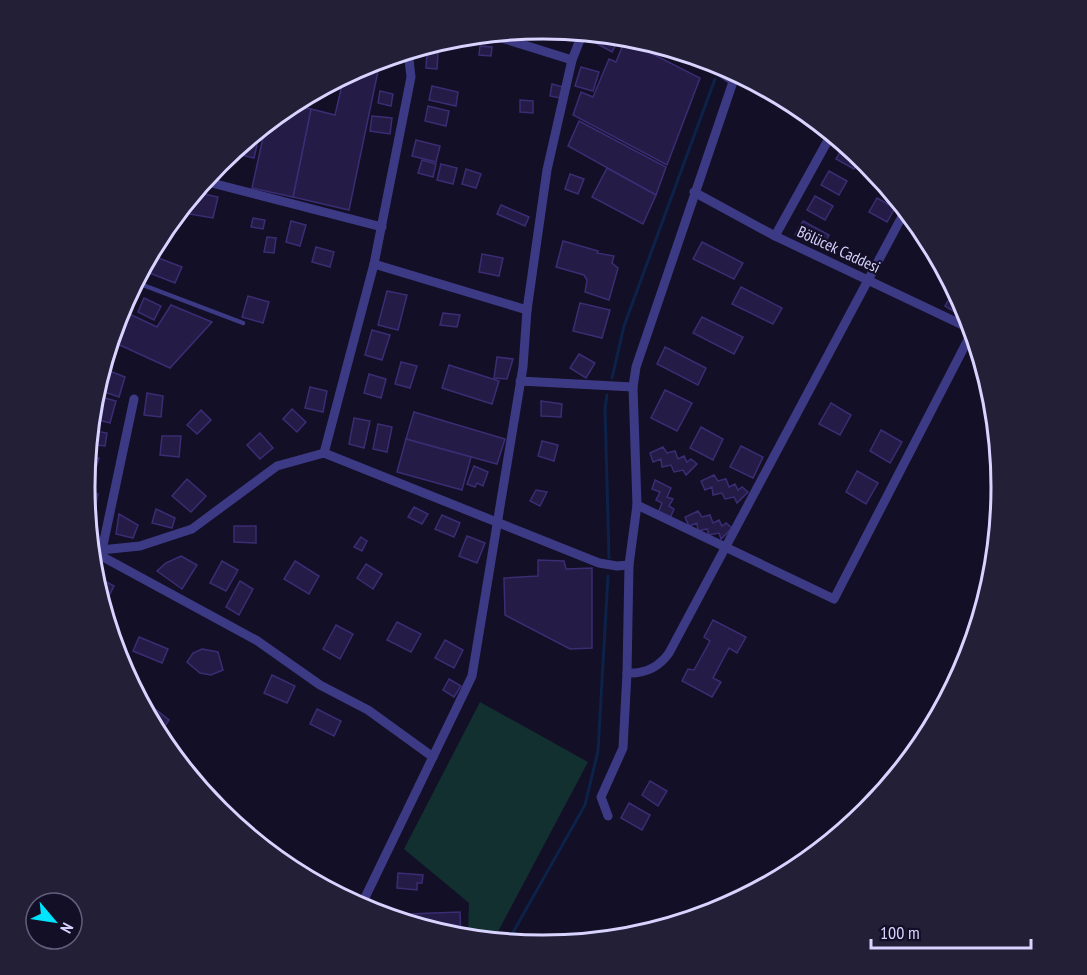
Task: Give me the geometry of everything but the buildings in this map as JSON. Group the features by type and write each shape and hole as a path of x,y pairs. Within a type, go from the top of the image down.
{"street":[{"path":"510,40 572,60"},
{"path":"365,899 472,676 520,381 527,310 547,170 572,60 580,41"},
{"path":"324,453 374,264 411,77 409,60"},
{"path":"608,816 601,796 623,748 629,565 637,505 633,387 641,350 730,81"},
{"path":"775,236 828,141"},
{"path":"214,184 381,227"},
{"name":"Bölücek Caddesi","path":"694,192 775,236 961,324"},
{"path":"627,673 647,670 665,659 727,548 902,218"},
{"path":"374,264 527,310"},
{"path":"637,505 834,600 967,341"},
{"path":"520,381 633,387"},
{"path":"98,539 135,399"},
{"path":"100,550 140,546 192,530 278,466 324,453 599,563 629,565"},
{"path":"100,554 256,640 320,685 368,710 433,757"}],"lane":[{"path":"724,77 730,81"},
{"path":"143,285 243,323"}],"green space":[{"path":"480,702 588,762 497,933 468,929 469,903 404,849"}],"waterway":[{"path":"612,378 624,326 715,79"},
{"path":"607,395 605,408 609,558"},
{"path":"512,935 585,805 598,751 608,576"}]}
